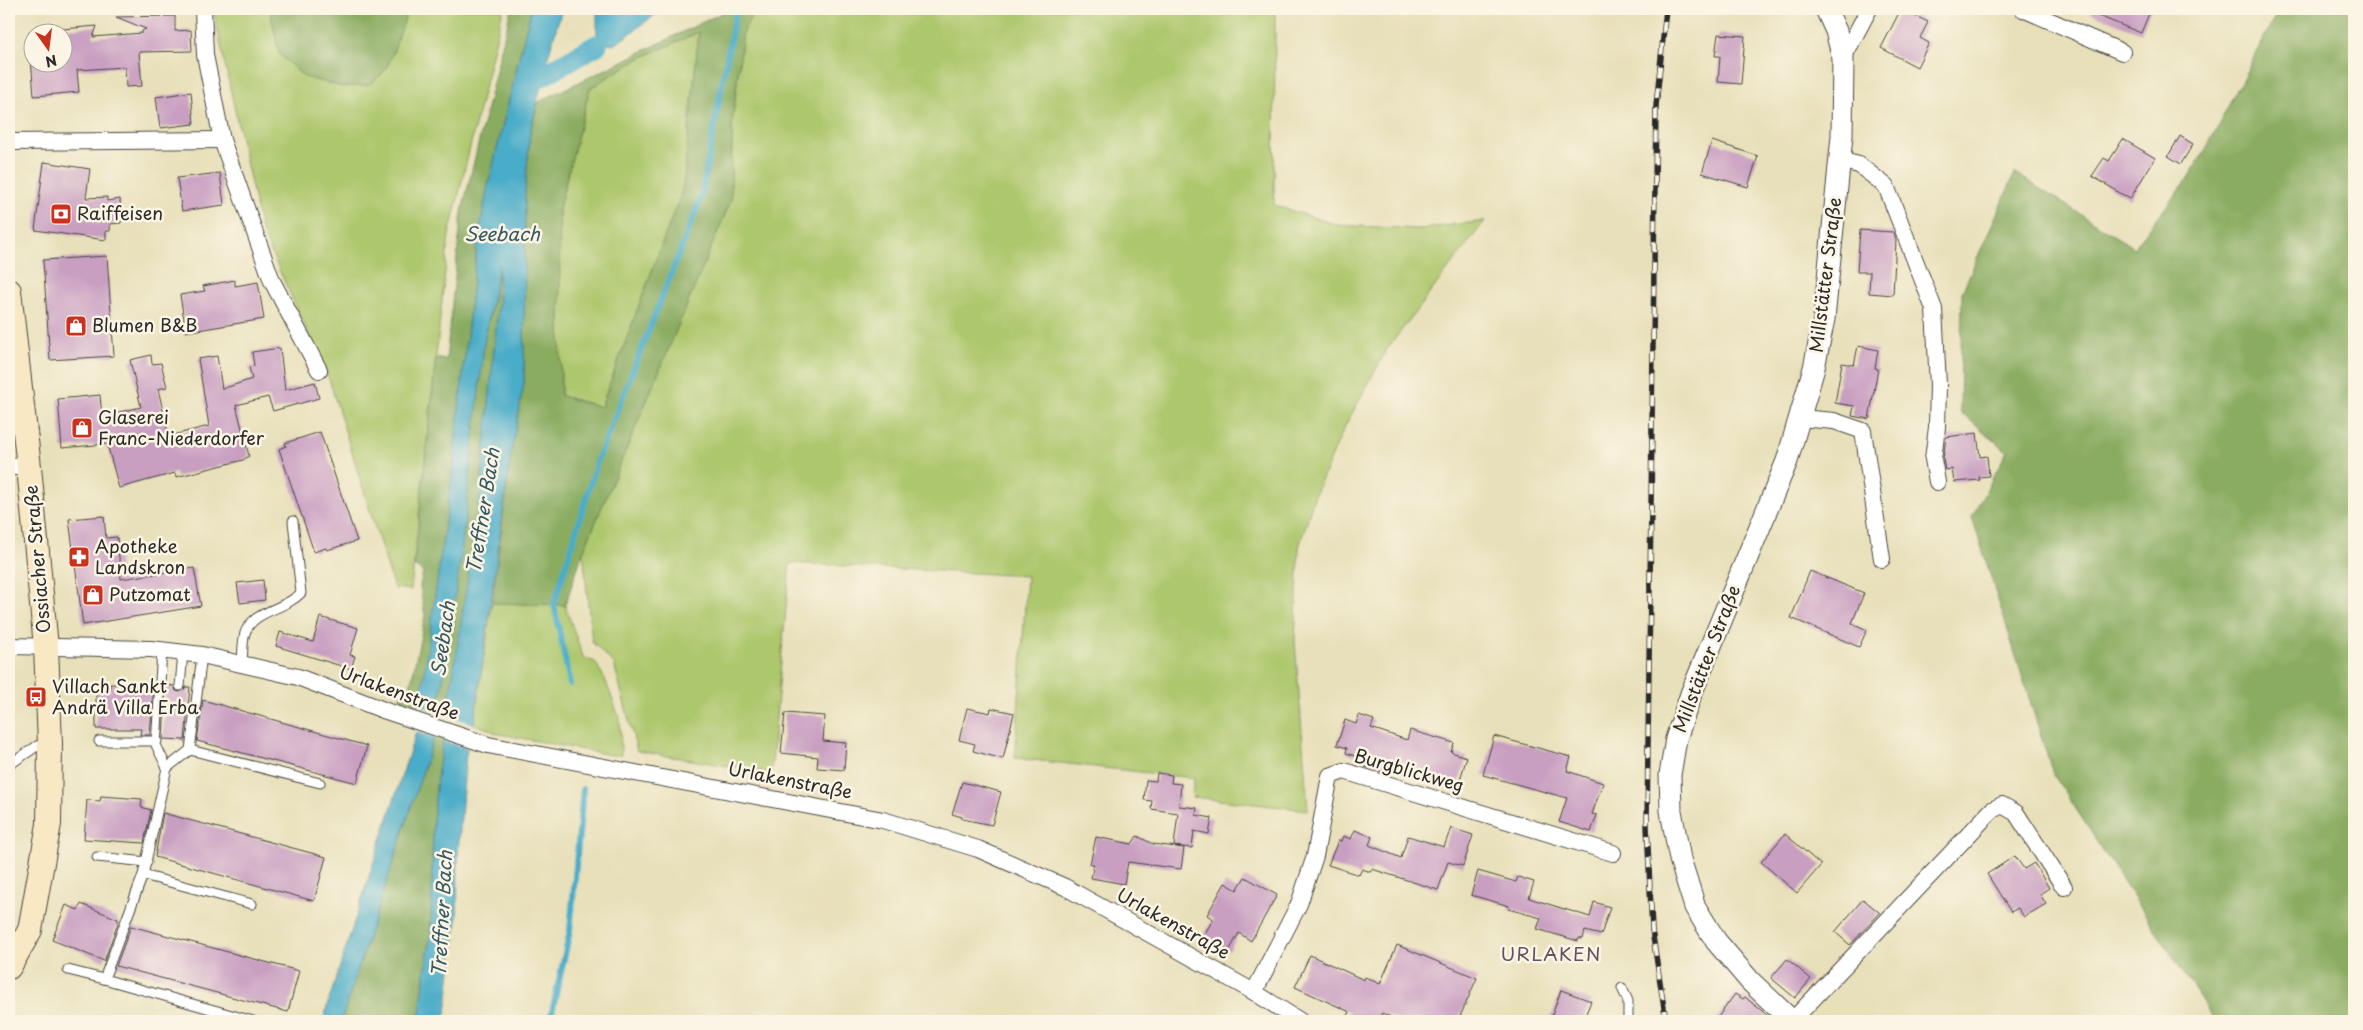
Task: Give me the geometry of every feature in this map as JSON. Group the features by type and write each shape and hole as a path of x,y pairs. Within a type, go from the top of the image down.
{"main road":[{"name":"Ossiacher Straße","path":"9,291 19,467 46,648 50,744 49,824 30,930 9,967"}],"street":[{"path":"203,9 205,55 222,140 272,281 319,370"},
{"name":"Millstätter Straße","path":"1826,9 1836,31 1843,58 1842,136 1824,319 1814,368 1787,461 1691,694 1676,739 1670,775 1671,811 1680,859 1695,907 1716,941 1750,981 1792,1021 1992,810 2002,805 2016,813 2064,887"},
{"path":"1843,58 1869,9"},
{"path":"2023,9 2122,52"},
{"path":"9,142 222,140"},
{"path":"1839,160 1859,165 1886,186 1934,309 1938,385 1933,459 1937,482"},
{"path":"1800,418 1834,421 1863,431 1882,559"},
{"name":"Ossiacher Straße","path":"9,646 25,645 46,648"},
{"name":"Urlakenstraße","path":"46,648 162,650 202,655 298,677 488,745 883,820 978,849 1065,887 1254,992 1300,1021"},
{"name":"Burgblickweg","path":"1254,992 1299,904 1315,856 1330,776 1344,771 1613,853"}],"lane":[{"path":"242,664 245,633 253,619 293,601 301,593 293,521"},
{"path":"104,978 143,875 167,768 157,741 162,650"},
{"path":"180,686 183,652"},
{"path":"167,768 190,750 202,655"},
{"path":"99,741 157,741"},
{"path":"9,765 37,746 50,744"},
{"path":"190,750 320,783"},
{"path":"97,857 146,862"},
{"path":"143,875 252,904"},
{"path":"68,970 104,978 253,1021"},
{"path":"1622,988 1628,1000 1628,1021"}],"green space":[{"path":"213,9 270,9 279,54 404,22 406,9 503,9 449,235 411,590 394,588 329,379 261,230"},
{"path":"270,9 406,9 404,22 390,61 382,74 369,85 343,87 304,77 279,54"},
{"path":"511,9 531,9 488,186 477,244 452,474 420,706 399,699 403,690 410,687 425,616 420,586 423,572 414,566 436,358 446,360 462,211"},
{"path":"730,9 755,9 743,31 732,124 731,200 583,552 565,605 492,603 511,454 524,383 525,192 530,133 538,102","holes":["699,32 683,188 601,407 561,396 559,208 590,88 638,59"]},
{"path":"755,9 1275,9 1274,205 1337,225 1419,229 1485,221 1387,349 1345,426 1315,495 1299,547 1295,642 1308,810 1192,797 1194,778 1015,758 1027,576 790,563 771,773 637,751 614,664 592,642 583,552 731,200 732,124 743,31"},
{"path":"2279,9 2354,9 2354,1021 2215,1021 2053,774 1972,517 2007,451 1960,412 1962,292 2015,173 2134,248 2186,181 2206,149"},
{"path":"699,32 683,188 601,407 561,396 559,208 590,88 638,59"},
{"path":"500,264 498,308 480,498 448,715 438,712 447,637 461,556 484,344"},
{"path":"492,603 565,605 583,657 595,662 605,679 620,720 621,755 610,755 495,733 474,724"},
{"path":"434,737 444,740 437,778 433,822 431,931 419,1021 341,1021"}],"water":[{"path":"531,9 562,9 546,64 530,133 525,192 524,383 511,454 474,724 466,754 458,854 457,921 445,1021 419,1021 431,931 433,822 437,778 480,498 498,308 499,264 484,344 461,556 434,737 341,1021 324,1021 327,1006 416,732 452,474 477,244 488,186"},
{"path":"597,9 663,9 616,44 597,45"}],"pier":[{"path":"418,705 440,713 436,738 414,731"},
{"path":"445,714 476,725 470,749 441,740"}],"building":[{"path":"1901,9 1928,22 1920,38 1929,43 1917,67 1881,48"},
{"path":"2081,9 2151,9 2141,33"},
{"path":"175,16 175,31 191,30 192,51 139,52 142,86 126,87 125,67 77,70 79,92 34,96 32,72 72,72 72,28 97,26 93,37 142,33 146,29 116,17"},
{"path":"1718,34 1745,36 1741,84 1718,82 1720,56 1715,56"},
{"path":"191,92 194,124 160,128 156,97"},
{"path":"2180,136 2193,144 2181,164 2168,156"},
{"path":"2123,139 2155,158 2130,199 2092,176 2104,158 2109,161"},
{"path":"1712,141 1758,156 1748,187 1702,173"},
{"name":"Raiffeisen","path":"44,162 90,169 86,198 107,197 107,201 120,199 121,223 110,224 110,231 106,231 106,240 35,230"},
{"path":"220,173 224,205 182,211 177,178"},
{"path":"1860,230 1893,232 1896,240 1893,295 1869,293 1870,272 1857,272"},
{"path":"107,256 114,356 50,360 43,260"},
{"path":"235,280 235,286 258,282 264,319 186,332 180,295 205,291 203,286"},
{"path":"1858,346 1878,350 1875,368 1878,369 1869,419 1852,416 1854,406 1835,403 1842,363 1854,365"},
{"path":"280,348 285,390 315,382 319,398 273,411 268,397 236,405 249,456 243,460 176,477 175,473 119,488 107,444 62,448 58,399 100,395 102,416 141,407 130,360 151,355 152,364 161,363 167,387 158,389 169,436 209,426 198,359 217,356 222,389 252,379 249,367 254,366 252,352"},
{"path":"320,432 357,541 314,552 279,449 286,446 285,443"},
{"path":"1977,433 1980,457 1987,456 1989,476 1979,477 1980,480 1954,482 1952,469 1945,470 1943,459 1946,437"},
{"path":"104,516 106,538 117,537 121,579 194,568 201,606 83,625 69,519"},
{"path":"1810,571 1864,593 1852,623 1867,630 1859,647 1791,618"},
{"path":"263,580 265,600 240,603 237,583"},
{"path":"320,617 358,628 350,655 355,656 351,669 276,646 280,632 313,642"},
{"path":"110,684 154,685 150,735 140,735 141,729 96,729 96,691 110,691"},
{"path":"166,685 174,686 176,691 180,692 186,687 190,687 185,740 163,739"},
{"path":"203,700 367,746 357,783 197,741"},
{"path":"967,708 990,713 991,708 1014,713 1003,759 973,751 975,744 959,740"},
{"path":"785,713 825,716 823,741 846,743 844,770 817,768 818,757 781,753"},
{"path":"1359,715 1374,720 1371,728 1407,740 1410,730 1454,743 1451,752 1467,757 1458,786 1385,767 1383,772 1365,767 1368,760 1346,753 1347,748 1337,745 1345,720 1356,724"},
{"path":"1494,736 1571,757 1567,771 1603,783 1592,814 1597,815 1591,832 1559,822 1567,798 1483,775"},
{"path":"1157,773 1172,775 1171,783 1181,784 1179,806 1197,808 1196,815 1212,818 1209,834 1194,831 1192,848 1174,846 1178,813 1151,809 1152,801 1144,800 1146,780 1156,781"},
{"path":"962,782 1001,792 992,825 962,819 962,817 952,814"},
{"path":"101,796 142,799 141,807 151,810 144,843 84,839 87,800 100,801"},
{"path":"163,813 326,857 314,901 155,857"},
{"path":"1451,828 1473,835 1463,866 1448,862 1438,890 1372,869 1371,872 1362,869 1359,875 1328,865 1338,841 1341,841 1343,836 1351,839 1355,830 1372,837 1369,845 1401,858 1408,836 1444,847"},
{"path":"1785,834 1821,865 1797,893 1761,862"},
{"path":"1137,836 1153,844 1184,848 1181,869 1128,862 1124,884 1091,878 1094,864 1090,864 1096,837 1132,844"},
{"path":"2015,856 2024,869 2034,863 2049,888 2040,894 2046,904 2024,917 2018,908 2011,912 1987,874"},
{"path":"1478,871 1516,882 1518,877 1534,882 1529,898 1590,917 1594,902 1610,907 1601,935 1585,931 1583,939 1579,938 1578,941 1537,929 1541,918 1508,909 1509,906 1471,895"},
{"path":"1245,877 1277,895 1251,941 1239,933 1229,951 1203,937 1213,919 1207,915 1225,883 1237,890"},
{"path":"1863,899 1880,913 1850,945 1835,932"},
{"path":"81,904 118,919 104,961 52,940 66,905 78,910"},
{"path":"131,926 299,971 288,1012 116,966"},
{"path":"1397,945 1477,978 1458,1021 1400,1021 1382,1013 1378,1021 1345,1021 1350,1012 1295,987 1310,955 1364,980 1365,977 1380,984"},
{"path":"1787,959 1811,979 1795,998 1771,978"},
{"path":"1561,990 1591,1001 1583,1021 1550,1021"},
{"path":"1735,994 1743,999 1745,997 1774,1021 1715,1021"}],"waterway":[{"path":"570,684 554,604 598,459 701,198 736,9"},
{"path":"529,83 597,45"},
{"path":"550,1021 570,931 583,789"}],"railway":[{"path":"1666,9 1656,106 1647,826 1652,930 1666,1021"}],"place":[{"name":"Raiffeisen","path":"61,214"},
{"name":"Blumen B&B","path":"76,326"},
{"name":"Glaserei Franc-Niederdorfer","path":"82,428"},
{"name":"Apotheke Landskron","path":"79,557"},
{"name":"Putzomat","path":"93,595"},
{"name":"Villach Sankt Andrä Villa Erba","path":"36,697"}],"district":[{"name":"URLAKEN","path":"1551,954"}],"water label":[{"name":"Seebach","path":"502,234"},
{"name":"Treffner Bach","path":"483,511"},
{"name":"Seebach","path":"443,639"},
{"name":"Treffner Bach","path":"442,914"}]}
